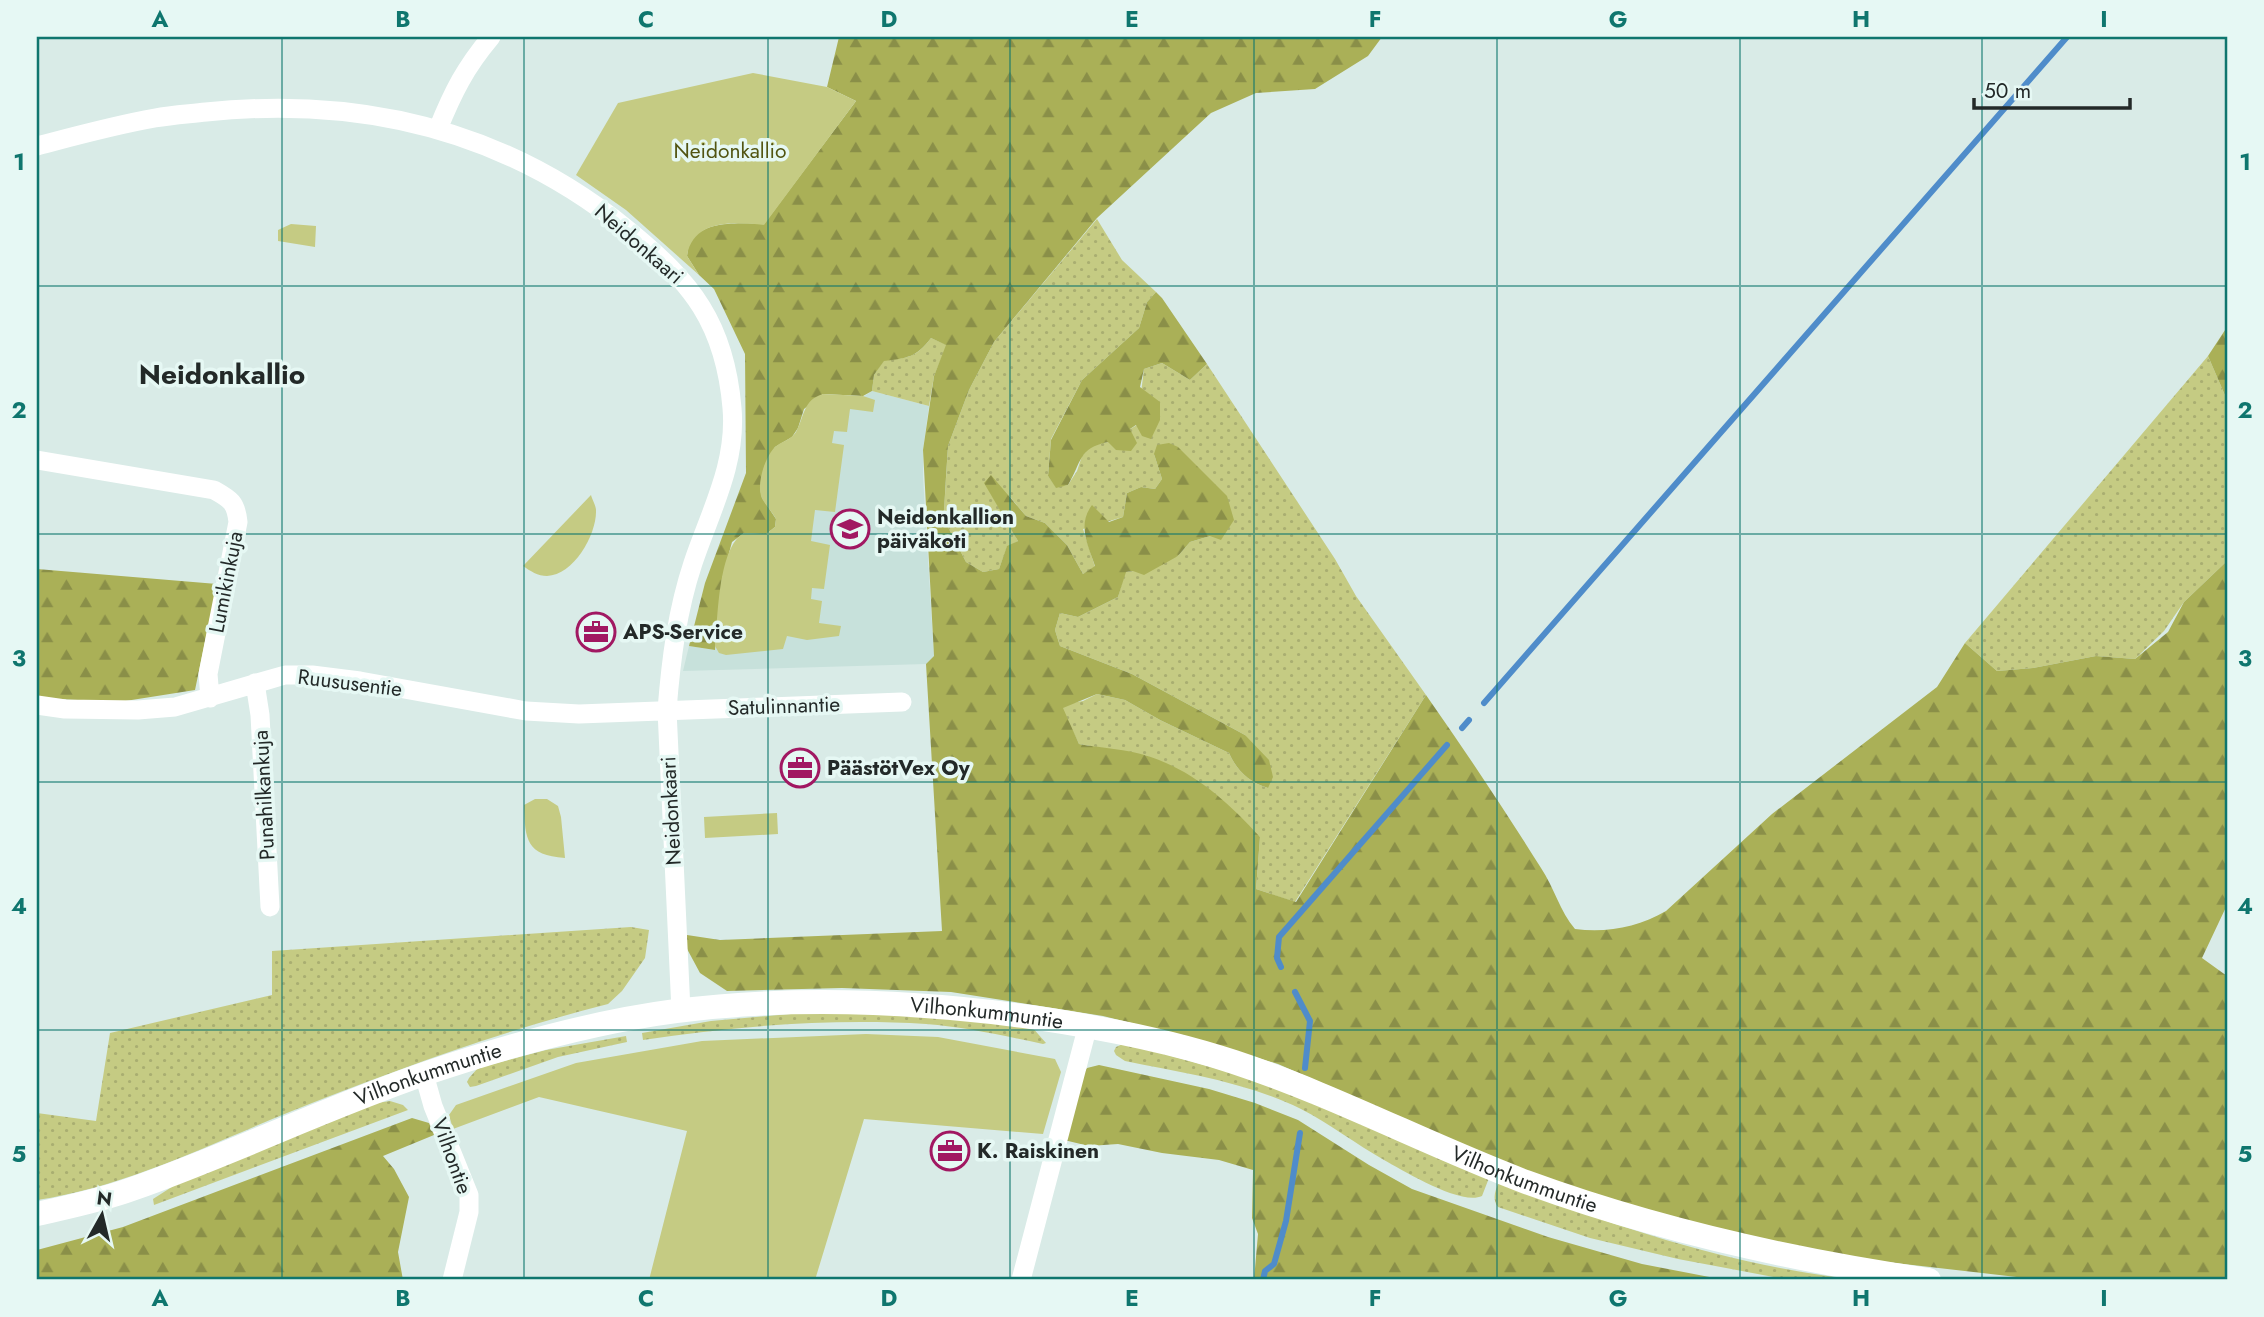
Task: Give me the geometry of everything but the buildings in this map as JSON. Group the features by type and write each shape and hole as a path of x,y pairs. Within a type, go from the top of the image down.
{"street":[{"path":"438,129 455,88 491,37"},
{"name":"Neidonkaari","path":"37,146 155,118 232,110 300,107 339,110 438,129 504,153 555,179 600,207 669,265 691,289 720,343 728,373 733,411 731,454 720,494 681,603 667,710 681,1011"},
{"name":"Lumikinkuja","path":"37,460 214,489 229,498 237,508 237,522 208,674 210,698"},
{"name":"Ruususentie","path":"37,705 65,709 138,710 175,707 285,675 312,675 526,711 579,714 667,710"},
{"name":"Punahilkankuja","path":"255,683 260,715 270,907"},
{"name":"Satulinnantie","path":"667,710 902,702"},
{"name":"Vilhonkummuntie","path":"37,1214 129,1190 424,1074 558,1035 631,1018 681,1011 800,1002 898,1003 1088,1025 1159,1041 1231,1061 1324,1096 1522,1180 1594,1206 1673,1230 1800,1260 1929,1280"},
{"path":"1021,1280 1088,1025"},
{"name":"Vilhontie","path":"424,1074 433,1106 469,1195 469,1212 452,1280"}],"shaded area":[{"name":"Neidonkallion päiväkoti","path":"872,391 929,406 923,450 923,477 934,656 926,664 683,671 689,646 715,650 765,465"}],"green space":[{"path":"839,37 1382,37 1368,56 1315,89 1256,93 1211,113 1097,218 994,342 969,390 948,446 944,511 949,529 966,562 983,572 999,569 1007,546 1018,541 984,483 991,475 1026,516 1045,523 1067,545 1083,574 1095,566 1085,535 1085,520 1092,505 1109,522 1123,517 1127,493 1141,487 1155,489 1162,479 1154,454 1157,445 1169,443 1178,447 1227,496 1234,520 1221,540 1210,536 1190,542 1178,556 1144,575 1133,571 1126,572 1118,597 1078,617 1060,613 1055,630 1060,646 1132,674 1245,735 1269,760 1273,777 1268,788 1244,775 1229,753 1125,700 1097,694 1063,708 1079,744 1131,752 1165,762 1209,789 1235,812 1260,837 1256,889 1296,902 1426,695 1546,875 1565,915 1575,929 1622,928 1645,921 1666,911 1772,814 1937,687 1965,643 1997,671 2033,668 2096,656 2135,659 2168,632 2184,602 2227,561 2227,905 2202,958 2227,976 2227,1280 2043,1280 1869,1260 1724,1232 1581,1191 1496,1159 1278,1064 1192,1038 1103,1016 951,992 842,988 727,991 700,973 686,947 687,935 720,940 942,931 926,664 934,656 923,450 934,376 946,345 931,338 921,350 911,356 884,361 874,375 872,391 863,396 823,394 804,409 792,437 775,447 765,465 760,488 762,498 776,519 775,527 766,534 744,533 732,542 722,579 715,650 689,646 705,583 746,473 745,354 714,289 699,275 687,256 689,246 698,234 715,226 735,223 764,224 856,101 827,87"},
{"name":"Neidonkallio","path":"753,73 827,87 856,101 764,225 728,224 706,229 697,235 687,256 699,275 626,210 576,175 618,103"},
{"path":"1097,219 1122,260 1156,292 1147,302 1139,328 1082,380 1051,439 1048,476 1056,487 1068,485 1082,456 1092,445 1108,442 1137,425 1144,369 1162,363 1190,380 1207,364 1335,559 1356,596 1426,695 1295,902 1256,889 1260,837 1148,756 1079,744 1060,705 1083,701 1097,694 1125,700 1229,753 1244,775 1268,788 1245,735 1132,674 1060,646 1055,630 1060,613 1078,617 1118,597 1125,572 1178,556 1190,542 1210,536 1154,454 1162,479 1155,489 1141,487 1127,493 1123,517 1083,529 1095,567 1083,574 1067,545 1045,523 1026,516 1010,497 985,483 1018,541 1007,547 999,569 983,572 966,562 949,529 944,511 948,446 969,390 994,342"},
{"path":"291,224 316,226 315,247 278,241 278,230"},
{"path":"1156,292 1207,364 1190,380 1162,363 1144,369 1140,387 1160,402 1160,420 1151,439 1142,436 1136,425 1130,429 1137,443 1131,451 1116,450 1108,442 1091,448 1082,457 1068,485 1056,488 1048,476 1051,440 1082,380 1139,328 1147,302"},
{"path":"2227,327 2227,400 2208,356"},
{"path":"931,338 947,345 934,376 929,406 872,391 874,375 884,360 911,356 921,350"},
{"path":"2208,356 2227,400 2227,561 2184,602 2164,631 2135,659 2096,656 2033,668 1997,671 1965,643"},
{"path":"823,394 863,396 875,400 873,412 850,409 847,432 834,431 832,443 844,445 835,512 815,510 811,541 830,545 824,589 812,588 811,599 822,601 819,623 841,626 839,636 807,640 787,636 783,649 726,655 719,653 715,646 719,602 729,553 735,541 744,533 766,534 775,527 776,519 762,499 760,490 765,464 774,448 796,432 808,404"},
{"path":"591,495 596,508 593,530 575,561 557,574 547,576 523,566"},
{"path":"37,569 217,584 195,690 119,702 37,698"},
{"path":"535,799 547,799 558,806 565,858 542,853 530,844 525,828 524,805"},
{"path":"777,813 778,834 705,838 704,817"},
{"path":"631,927 649,930 645,958 622,991 608,1004 526,1027 406,1067 195,1152 101,1186 37,1200 37,1113 96,1121 110,1033 272,995 272,951"},
{"path":"813,1012 929,1014 1031,1026 1046,1043 941,1025 891,1022 749,1027 643,1040 642,1033 711,1021"},
{"path":"866,1034 938,1037 1055,1059 1061,1072 1043,1134 864,1119 815,1280 649,1280 687,1131 539,1097 453,1129 449,1115 456,1105 576,1063 702,1041"},
{"path":"626,1036 627,1042 558,1057 476,1086 470,1087 467,1082 478,1068 546,1050"},
{"path":"1125,1043 1240,1075 1345,1115 1489,1178 1482,1196 1461,1196 1433,1186 1384,1160 1301,1109 1259,1092 1214,1079 1125,1061 1114,1051"},
{"path":"1099,1065 1209,1089 1255,1103 1298,1120 1412,1189 1548,1237 1642,1264 1725,1280 1254,1280 1258,1234 1252,1218 1253,1170 1219,1160 1118,1144 1089,1146 1064,1140 1080,1078 1087,1068"},
{"path":"390,1101 403,1105 408,1110 154,1205 153,1199 178,1183 377,1103"},
{"path":"412,1118 429,1123 434,1135 383,1156 394,1169 409,1197 398,1252 403,1280 37,1280 37,1250 123,1227"},
{"path":"1499,1182 1603,1220 1709,1252 1789,1270 1854,1280 1790,1280 1678,1259 1590,1238 1498,1207 1495,1192"}],"waterway":[{"path":"1484,703 2067,37"},
{"path":"1462,728 1469,720"},
{"path":"1281,967 1277,958 1279,937 1447,745"},
{"path":"1295,992 1310,1021 1305,1068"},
{"path":"1263,1280 1265,1271 1274,1264 1286,1221 1300,1133"}],"place":[{"name":"Neidonkallion päiväkoti","path":"850,529"},
{"name":"APS-Service","path":"596,632"},
{"name":"PäästötVex Oy","path":"800,768"},
{"name":"K. Raiskinen","path":"950,1151"}],"district":[{"name":"Neidonkallio","path":"222,374"}]}
